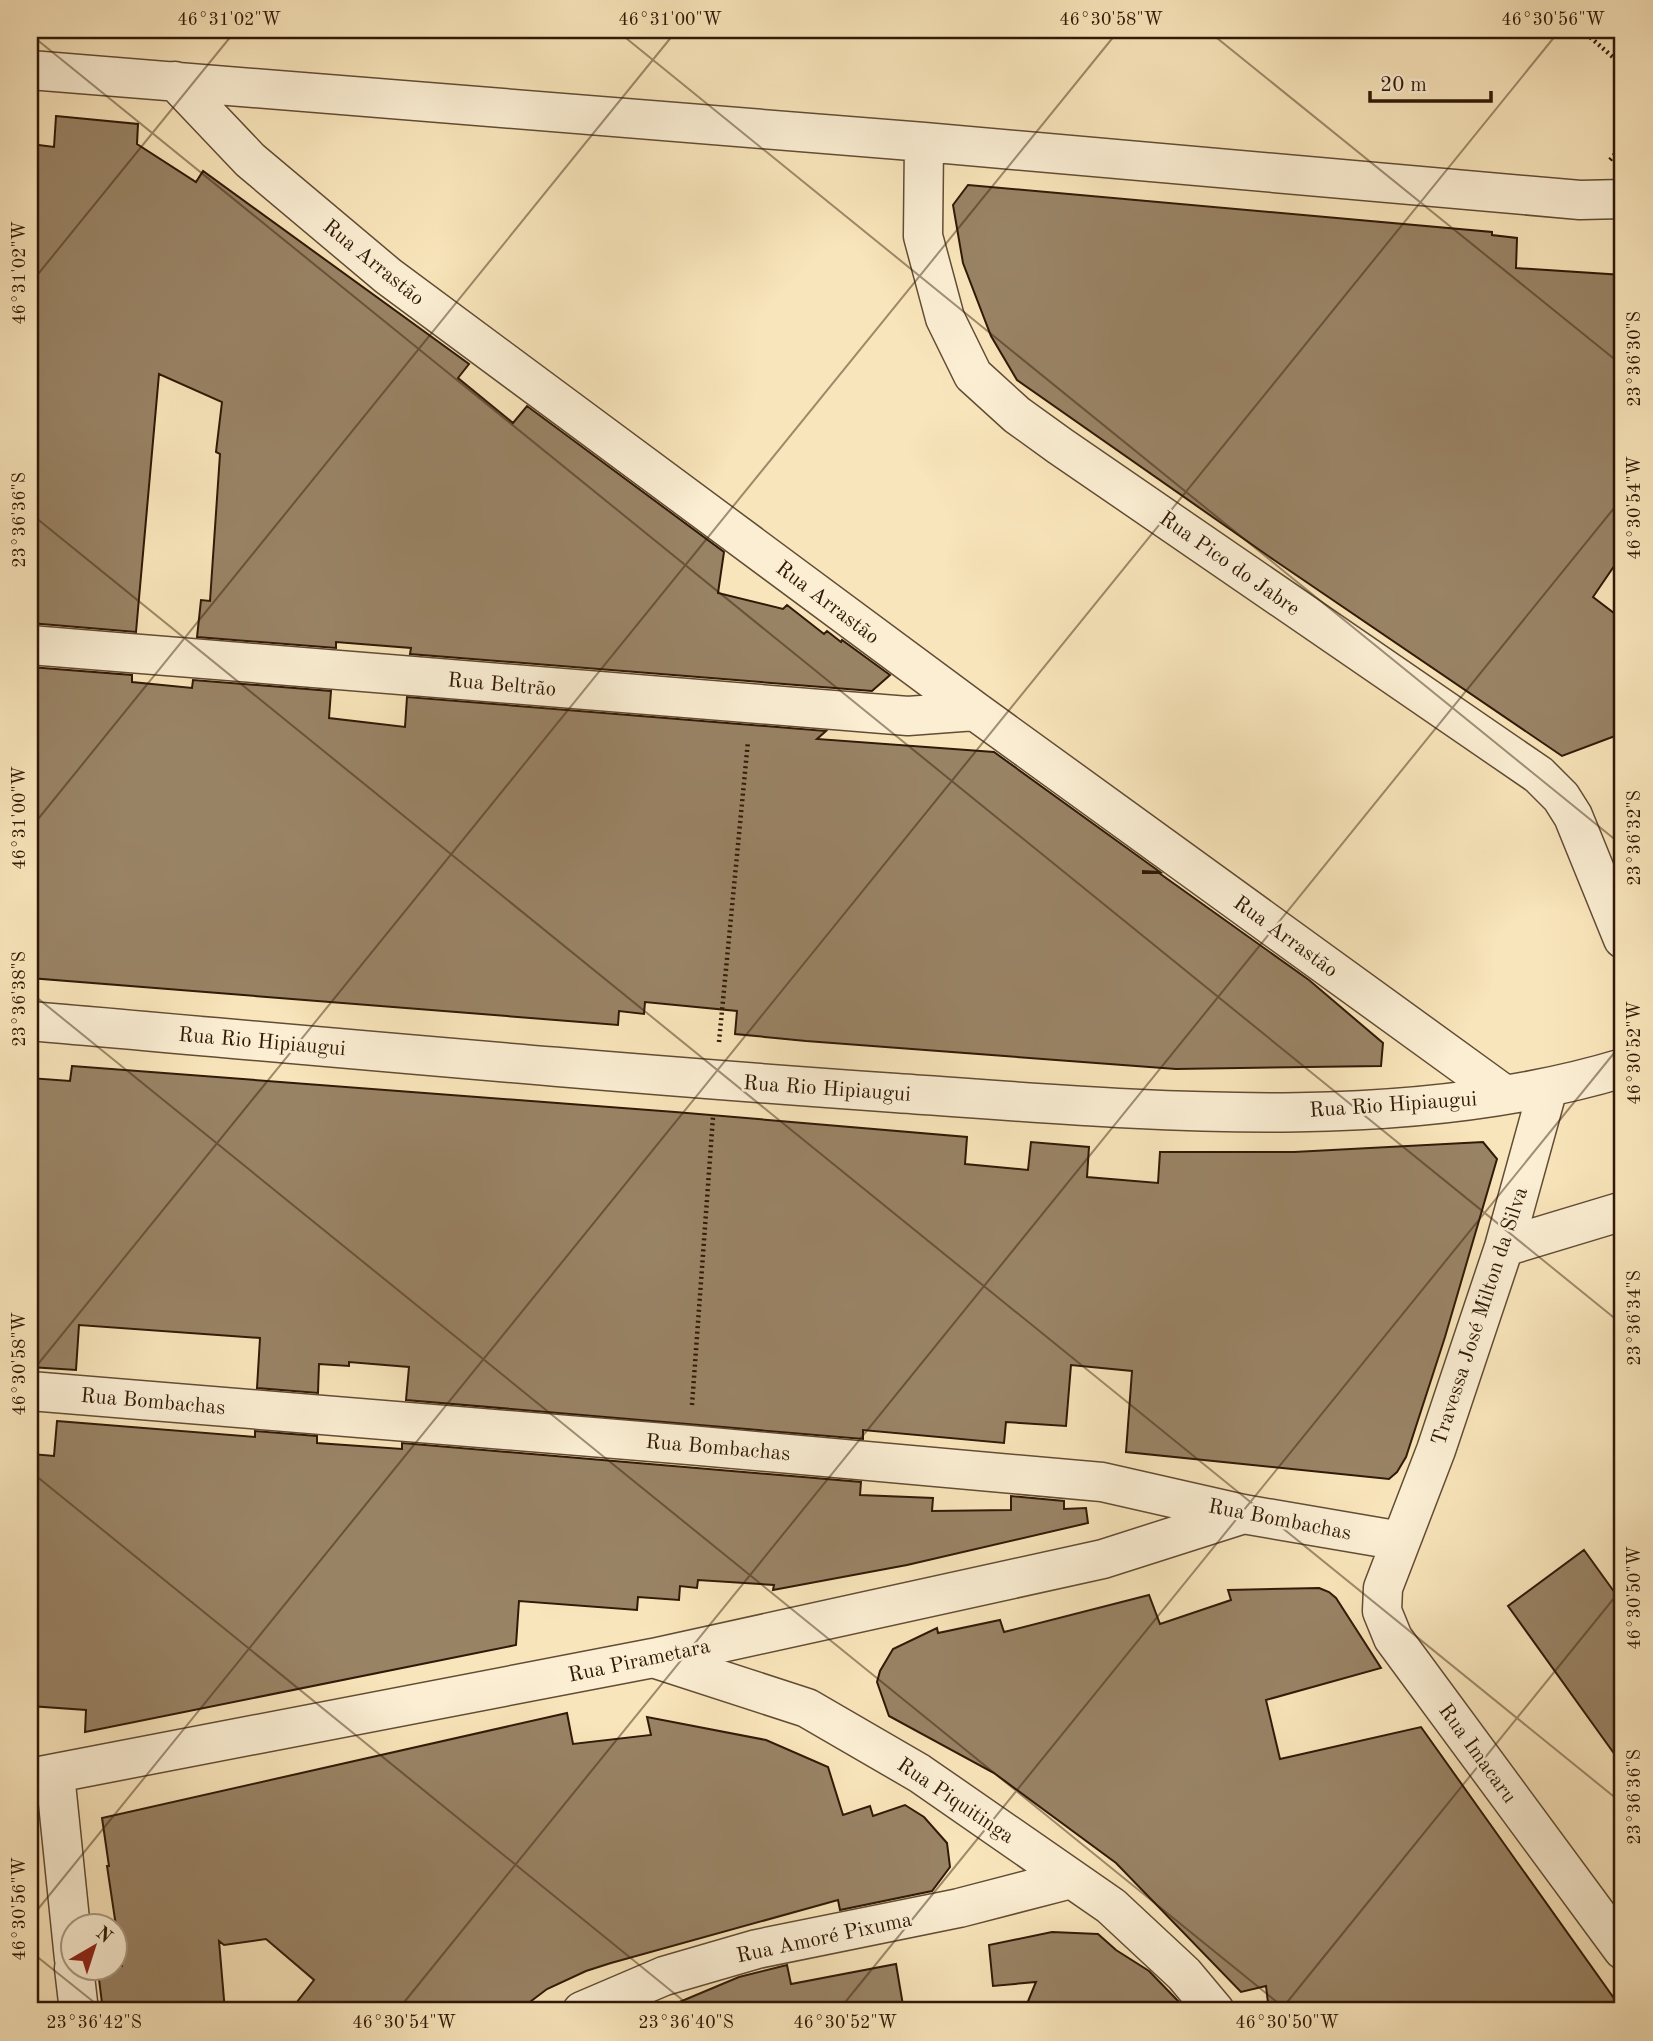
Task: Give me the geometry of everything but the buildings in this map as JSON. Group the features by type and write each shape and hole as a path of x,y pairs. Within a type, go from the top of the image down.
{"street":[{"path":"30,70 924,142 1580,200 1623,199"},
{"name":"Rua Arrastão","path":"175,81 250,160 388,276 975,711 1505,1095"},
{"name":"Rua Pico do Jabre","path":"924,142 923,236 945,318 973,375 1017,415 1049,438 1539,775 1561,797 1573,816 1623,939"},
{"name":"Rua Beltrão","path":"30,645 895,715 975,711"},
{"name":"Rua Rio Hipiaugui","path":"30,1021 715,1080 1119,1108 1291,1112 1426,1106 1548,1088 1623,1069"},
{"name":"Travessa José Milton da Silva","path":"1401,1541 1436,1450 1504,1247 1548,1088"},
{"path":"1504,1247 1623,1211"},
{"name":"Rua Bombachas","path":"30,1391 675,1443 1102,1482 1243,1514 1401,1541"},
{"name":"Rua Pirametara","path":"42,1776 653,1658 1104,1559 1243,1514"},
{"name":"Rua Imacaru","path":"1401,1541 1383,1588 1382,1611 1393,1638 1623,1950"},
{"name":"Rua Piquitinga","path":"653,1658 807,1708 919,1773 1111,1906 1184,1974 1214,2011"},
{"path":"42,1776 66,1912"},
{"name":"Rua Amoré Pixuma","path":"582,2011 664,1976 757,1949 959,1908 1071,1879"},
{"path":"76,1982 79,2011"}],"path":[{"path":"1582,30 1623,66"}]}
